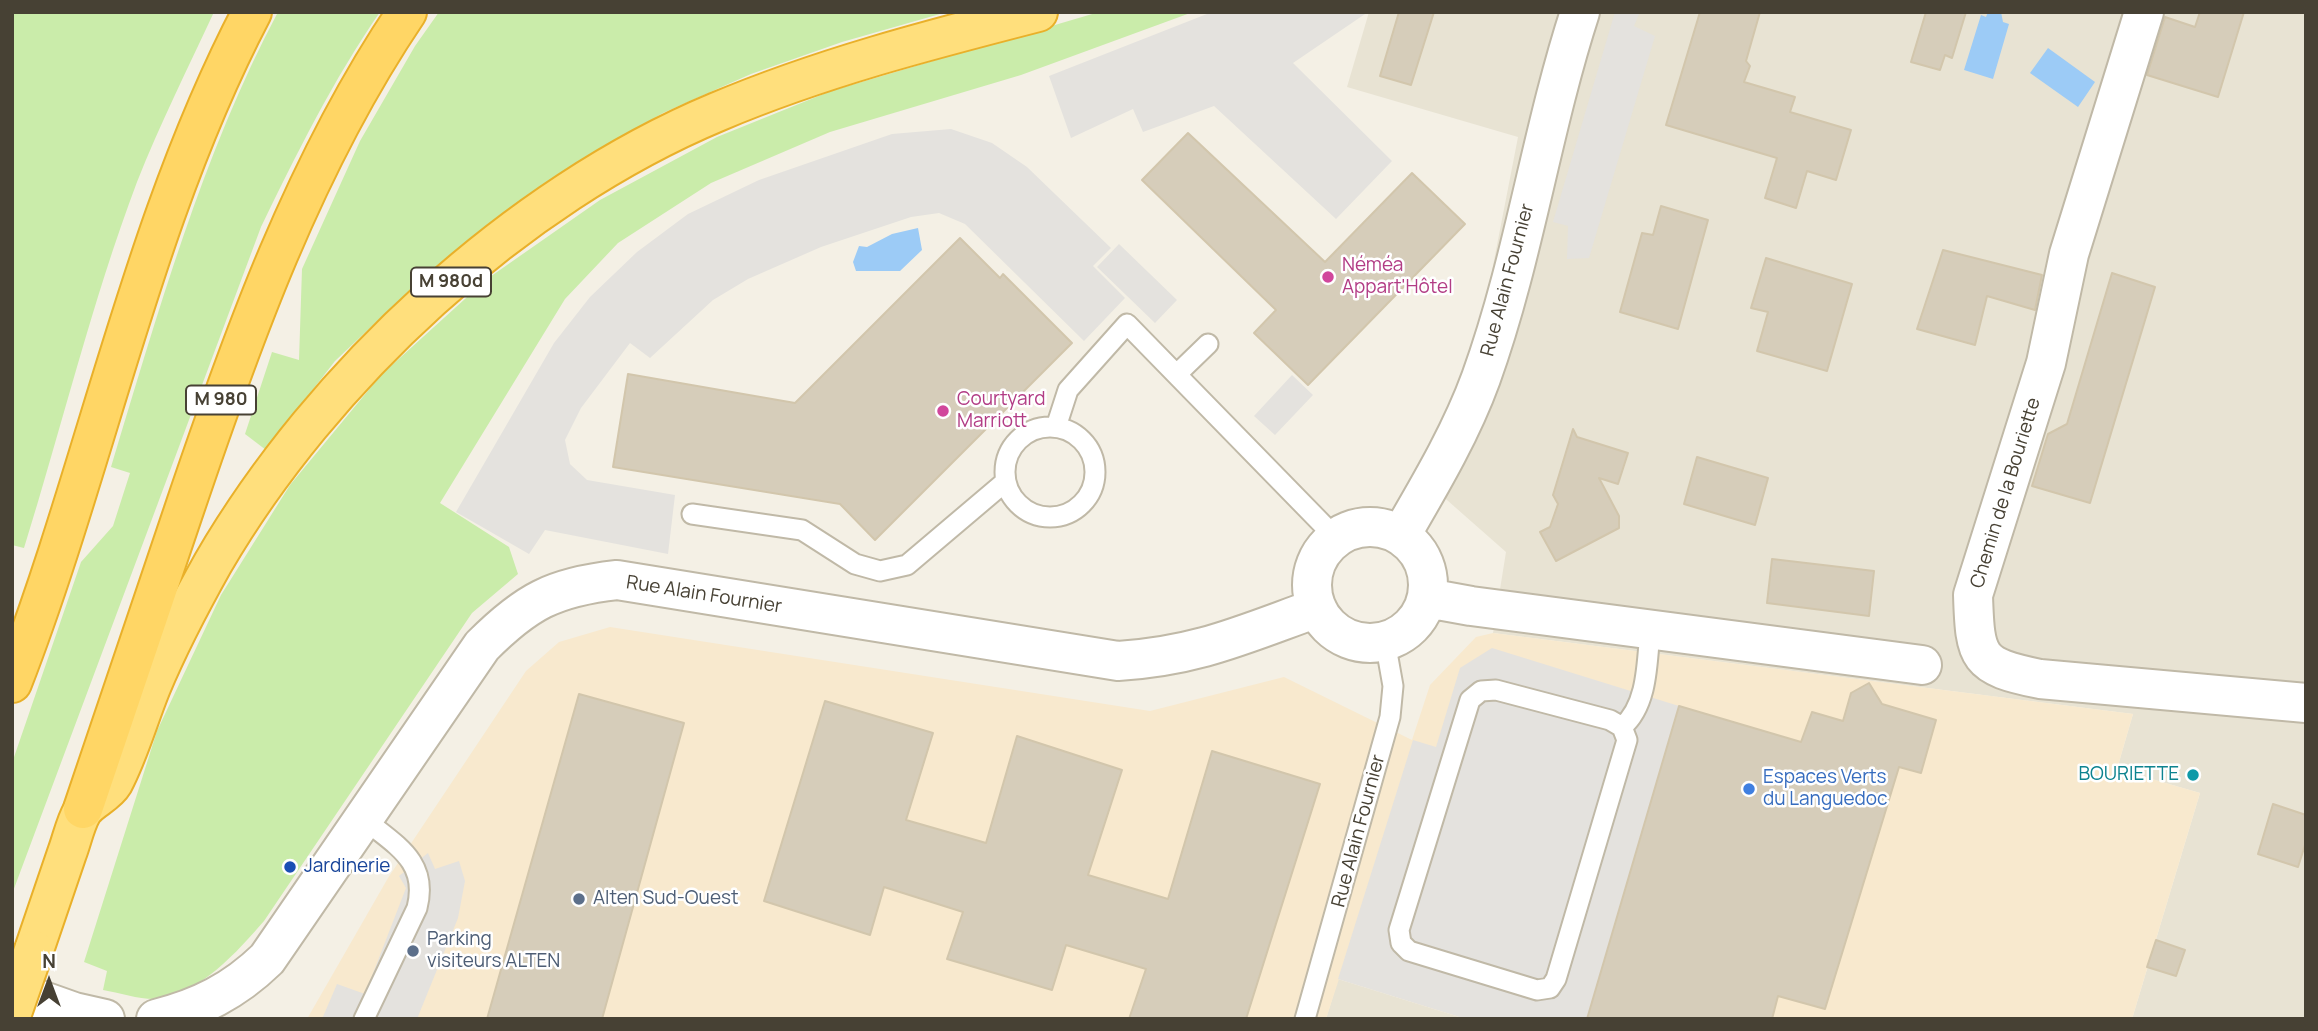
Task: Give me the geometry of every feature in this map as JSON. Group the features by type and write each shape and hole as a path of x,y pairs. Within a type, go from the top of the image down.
{"highway":[{"path":"12,683 61,545 163,217 223,68 252,12"},
{"name":"M 980","path":"12,1013 221,399 266,288 338,128 379,54 407,12"},
{"name":"M 980d","path":"83,809 111,787 171,641 215,561 266,482 309,425 362,365 421,307 494,246 557,200 713,113 817,73 899,48 1038,12"}],"street":[{"name":"Rue Alain Fournier","path":"1401,535 1445,456 1480,381 1502,314 1580,12"},
{"name":"Chemin de la Bouriette","path":"2144,12 2069,254 2046,363 1973,595 1974,630 1981,656 2000,671 2040,679 2306,703"},
{"path":"1385,528 1401,535 1412,544 1426,569 1427,598 1419,617 1404,632 1385,641 1364,643 1345,637 1328,625 1317,608 1312,589 1314,569 1322,551 1336,538 1351,530 1385,528"},
{"name":"Rue Alain Fournier","path":"156,1019 190,1011 220,997 249,977 267,959 482,646 513,615 549,595 581,584 617,580 1118,661 1161,658 1198,651 1317,608"},
{"path":"1427,598 1922,665"},
{"path":"12,990 74,1012 105,1019"}],"lane":[{"path":"1056,427 1068,390 1127,324 1336,538"},
{"path":"1177,374 1208,344"},
{"path":"1041,427 1056,427 1070,432 1091,453 1095,468 1094,484 1083,503 1064,516 1034,515 1016,502 1005,482 1007,455 1015,442 1041,427"},
{"path":"692,514 802,530 855,564 880,570 907,565 1005,482"},
{"path":"1622,727 1634,717 1646,677 1650,630"},
{"name":"Rue Alain Fournier","path":"1306,1019 1390,717 1392,686 1385,641"},
{"path":"1496,690 1610,720 1622,727 1627,740 1556,979 1550,988 1537,990 1409,951 1401,943 1399,930 1470,700 1481,691 1496,690"},
{"path":"364,819 404,851 419,874 422,890 417,908 365,1019"}],"shaded area":[{"path":"1212,12 1368,12 1293,63 1392,161 1336,219 1214,106 1143,132 1133,109 1071,138 1049,76"},
{"path":"1369,12 2306,12 2306,1019 2132,1019 2200,793 2117,769 2133,714 1493,633 1506,552 1414,471 1448,415 1467,371 1484,312 1518,137 1347,87"},
{"path":"1615,12 1640,12 1634,26 1655,36 1589,258 1567,259 1568,226 1553,222"},
{"path":"951,129 992,143 1027,167 1111,248 1093,266 1125,298 1084,341 965,224 939,213 911,217 821,247 748,279 713,300 650,358 630,343 581,408 565,440 570,464 587,480 675,495 668,554 545,530 529,554 456,512 554,343 590,297 637,252 688,214 759,180 892,134"},
{"path":"1119,244 1177,300 1155,323 1097,267"},
{"path":"1292,375 1313,395 1275,435 1254,416"},
{"path":"610,627 1150,711 1284,677 1412,740 1430,685 1476,637 1493,633 2133,714 2117,769 2200,793 2132,1019 1466,1019 1339,979 1326,1019 307,1019 388,878 526,671 559,642"},
{"path":"1492,648 1679,706 1587,1019 1466,1019 1338,979 1413,740 1436,747 1460,668"},
{"name":"Parking visiteurs ALTEN","path":"428,853 435,869 459,861 465,881 458,918 417,1019 322,1019 337,984 365,994 406,888 399,876"},
{"path":"1338,979 1466,1019 1326,1019"}],"green space":[{"path":"12,12 214,12 155,139 121,227 91,318 24,548 12,545"},
{"path":"278,12 380,12 331,90 261,227 12,894 12,763 81,562 113,526 130,473 111,467 164,293 226,122"},
{"path":"439,12 947,12 842,42 751,74 663,113 574,164 426,275 335,361 266,450 245,434 272,352 299,360 302,269 360,141 415,46"},
{"path":"1099,12 1193,12 1021,75 830,132 711,183 618,243 565,299 440,503 509,547 518,574 472,613 264,921 243,945 203,980 173,996 151,999 103,990 107,971 84,962 157,731 221,595 290,485 381,375 487,279 600,200 717,137 831,91"}],"water":[{"path":"1988,12 2001,12 2003,22 2009,24 1993,79 1964,70 1981,15 1986,17"},
{"path":"2048,48 2095,82 2078,107 2030,73"},
{"path":"918,228 922,250 900,271 856,271 853,262 859,246 867,247 892,234"}],"building":[{"path":"1399,12 1434,12 1411,85 1380,76"},
{"path":"1700,12 1760,12 1746,61 1750,66 1744,82 1795,97 1790,112 1851,130 1836,180 1807,171 1796,208 1765,198 1777,158 1666,125"},
{"path":"1926,12 1966,12 1952,58 1945,55 1940,70 1911,62"},
{"path":"2200,12 2244,12 2218,97 2147,75 2165,17 2195,27"},
{"name":"Néméa Appart'Hôtel","path":"1188,133 1325,262 1412,173 1465,224 1308,385 1254,333 1276,310 1142,180"},
{"path":"1661,206 1708,220 1678,329 1620,312 1642,233 1653,235"},
{"path":"960,238 1000,278 1003,274 1072,343 875,540 840,504 613,467 628,374 795,403"},
{"path":"1943,250 2042,275 2035,310 1987,296 1975,345 1917,329"},
{"path":"1766,258 1852,284 1827,371 1757,351 1768,312 1751,308"},
{"path":"2112,273 2155,287 2090,503 2032,486 2048,434 2067,424"},
{"path":"1573,429 1577,437 1628,453 1618,484 1599,478 1619,516 1619,528 1556,561 1540,532 1550,527 1558,504 1553,495"},
{"path":"1697,457 1768,478 1755,525 1684,504"},
{"path":"1772,559 1874,571 1869,616 1767,603"},
{"path":"1869,683 1882,704 1936,720 1921,773 1899,767 1825,1009 1778,996 1772,1019 1587,1019 1679,706 1801,742 1812,712 1843,721 1851,693"},
{"path":"579,694 684,723 602,1019 487,1019"},
{"path":"825,701 933,733 906,820 986,843 1017,736 1122,770 1088,875 1168,899 1212,751 1320,784 1246,1019 1129,1019 1146,969 1066,945 1052,990 947,959 963,912 884,887 870,935 764,901"},
{"path":"2273,804 2306,815 2306,842 2298,867 2258,854"},
{"path":"2156,940 2185,950 2176,976 2147,967"}],"place":[{"name":"Néméa Appart'Hôtel","path":"1328,277"},
{"name":"Courtyard Marriott","path":"943,411"},
{"name":"BOURIETTE","path":"2193,775"},
{"name":"Espaces Verts du Languedoc","path":"1749,789"},
{"name":"Jardinerie","path":"290,867"},
{"name":"Alten Sud-Ouest","path":"579,899"},
{"name":"Parking visiteurs ALTEN","path":"413,951"}]}
